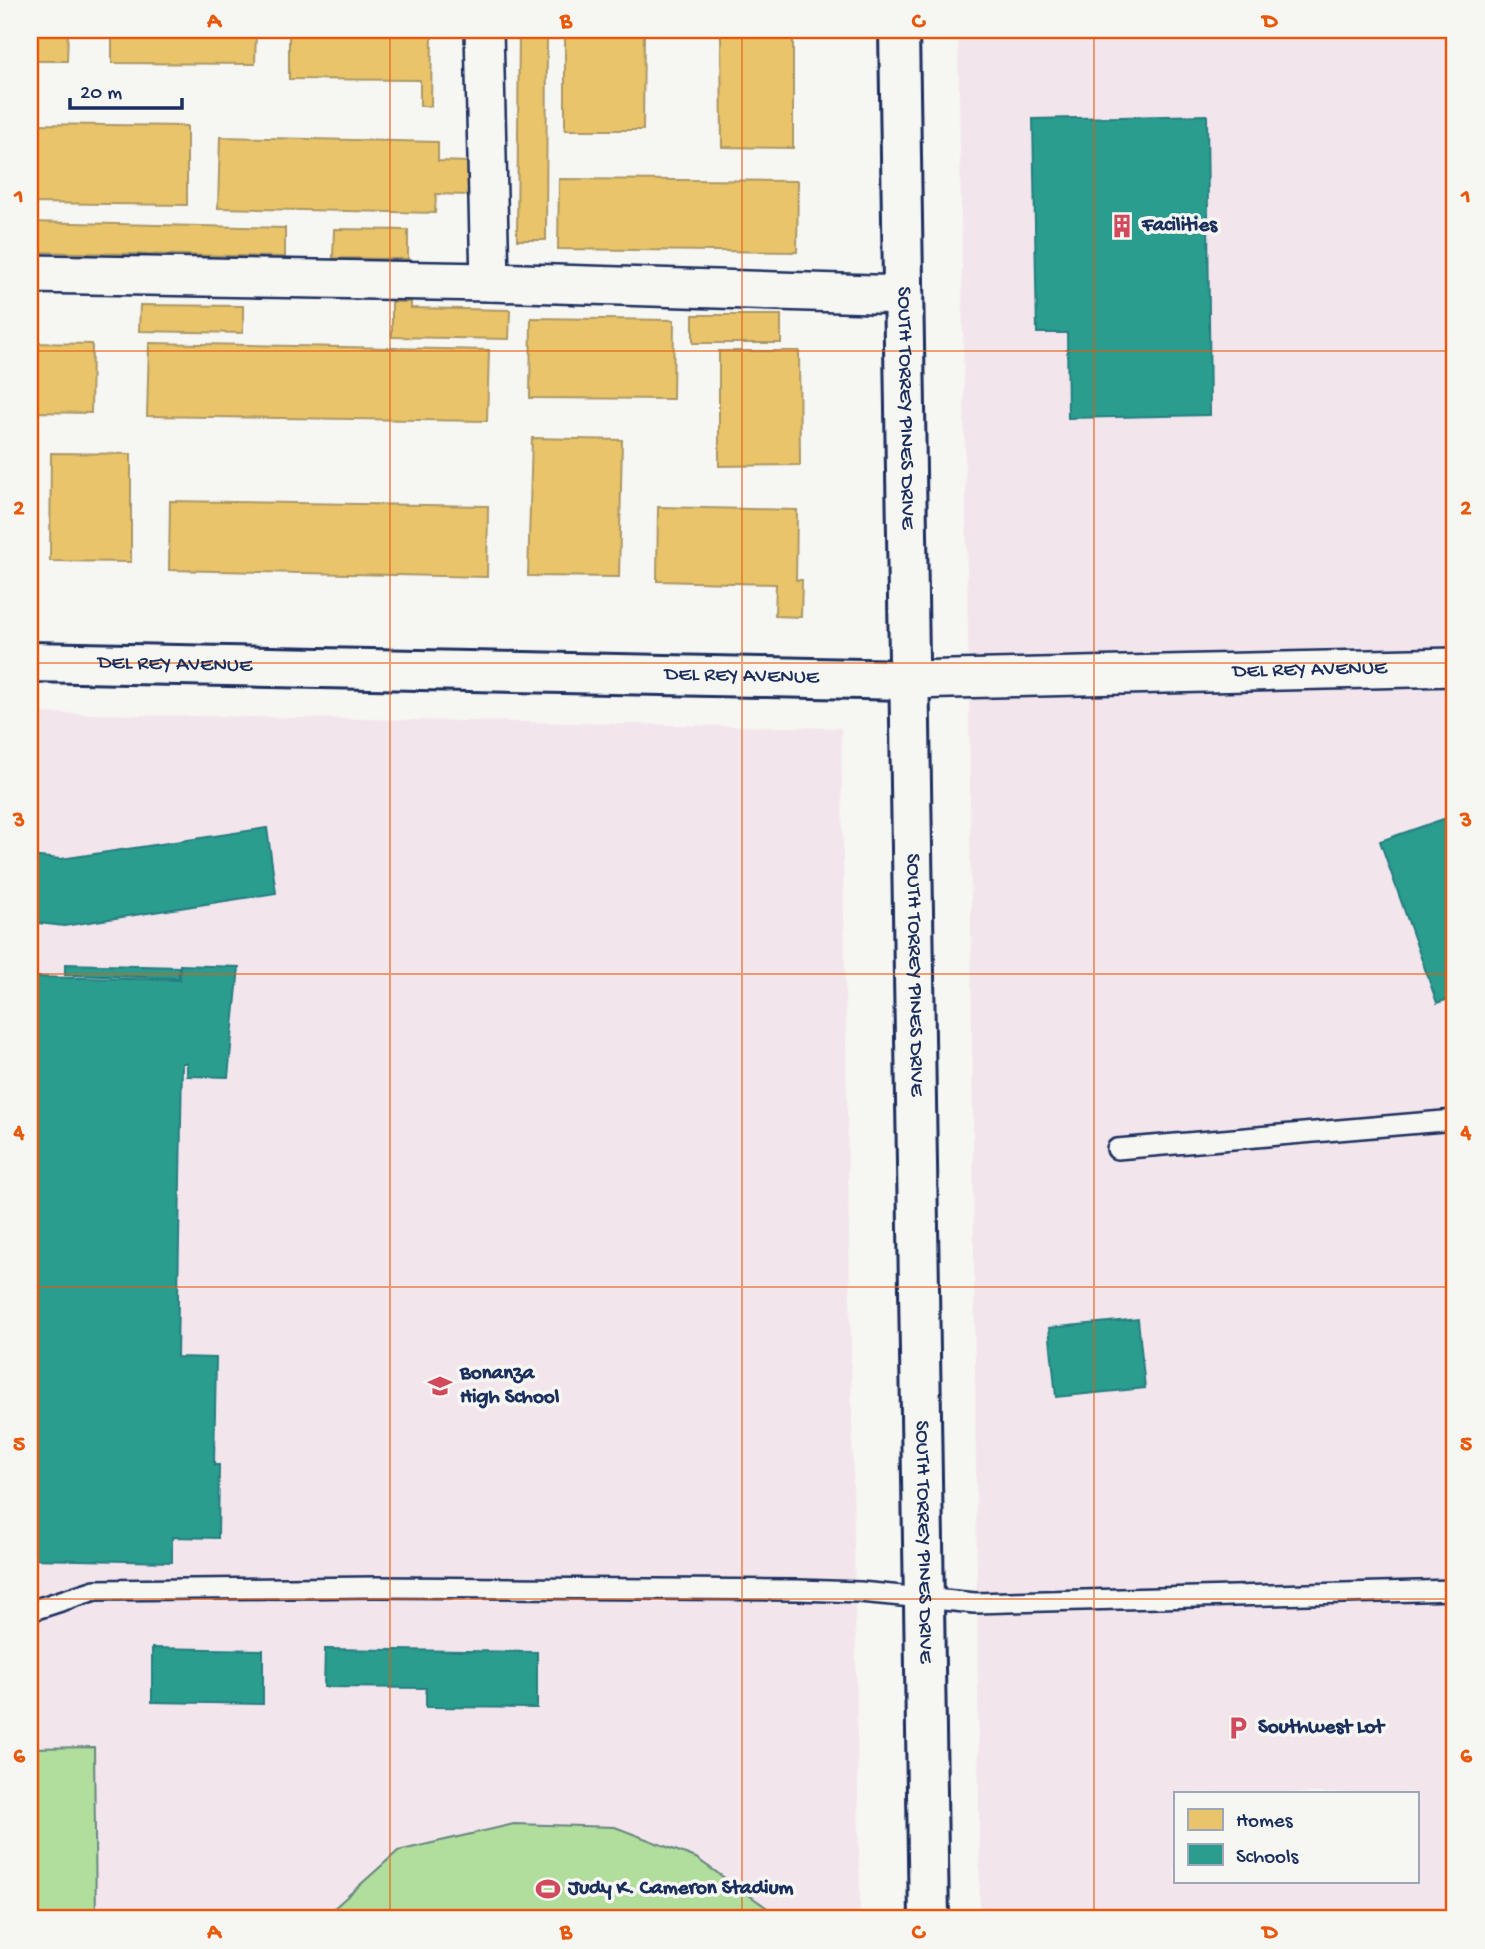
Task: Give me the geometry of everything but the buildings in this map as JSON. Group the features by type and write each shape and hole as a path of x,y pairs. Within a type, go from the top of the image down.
{"main road":[{"name":"SOUTH TORREY PINES DRIVE","path":"899,30 929,1919"},
{"name":"DEL REY AVENUE","path":"30,662 909,680"}],"street":[{"path":"484,30 490,282"},
{"path":"30,274 490,282 904,295"},
{"name":"DEL REY AVENUE","path":"909,680 1455,667"}],"lane":[{"path":"1118,1149 1455,1120"},
{"path":"30,1611 95,1590 618,1588 860,1592 975,1603 1455,1590"}],"shaded area":[{"path":"958,30 1455,30 1455,1919 980,1919 969,691"},
{"name":"Bonanza High School","path":"30,713 841,728 860,1919 30,1919"}],"green space":[{"path":"94,1747 96,1919 30,1919 30,1748"},
{"name":"Judy K. Cameron Stadium","path":"514,1824 615,1827 696,1858 783,1919 322,1919 398,1851"}],"place":[{"name":"Facilities","path":"1122,226"},
{"name":"Bonanza High School","path":"440,1386"},
{"name":"Southwest Lot","path":"1238,1728"},
{"name":"Judy K. Cameron Stadium","path":"548,1889"}]}
